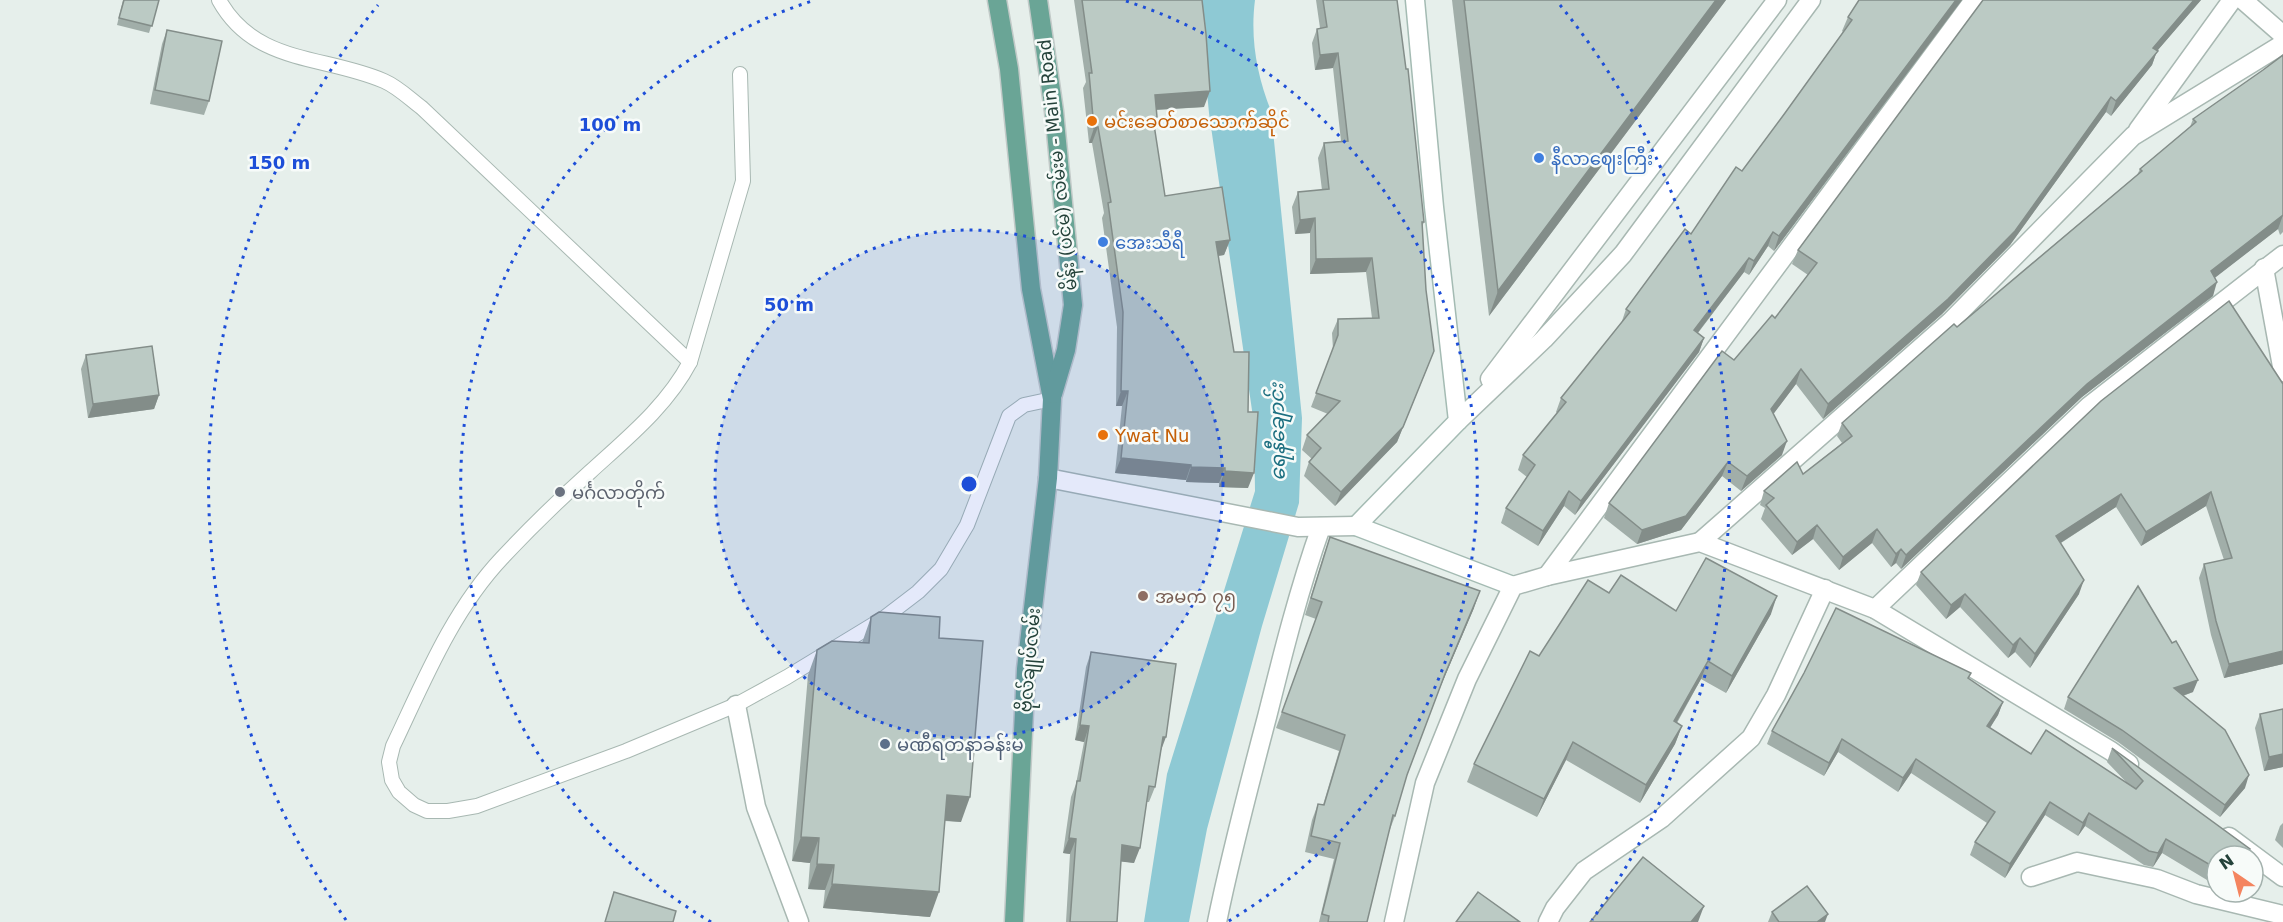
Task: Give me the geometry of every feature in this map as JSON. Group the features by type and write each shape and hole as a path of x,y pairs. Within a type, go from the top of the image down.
{"main road":[{"path":"997,0 1009,69 1031,289 1052,399"},
{"name":"မိန်း (ပင်မ) လမ်းမ - Main Road","path":"1038,0 1054,111 1073,305 1066,350 1052,399"},
{"name":"ဗိုလ်‌ချုပ်‌လမ်း","path":"1014,922 1026,669 1048,478 1052,399"}],"street":[{"path":"1415,0 1434,207 1458,421"},
{"path":"1458,421 1776,0"},
{"path":"1356,526 1458,421 1544,339 1623,254 1811,0"},
{"path":"1547,576 1974,0"},
{"path":"1048,478 1299,527 1356,526 1513,586 1547,576 1700,542 1950,322 2133,136 2232,0"},
{"path":"2243,0 2283,35"},
{"path":"2133,136 2283,44"},
{"path":"1875,609 2089,406 2283,255"},
{"path":"2264,268 2283,372"},
{"path":"1217,922 1230,859 1274,690 1307,567 1321,527"},
{"path":"1700,542 1875,609 2111,751 2140,772"},
{"path":"1394,922 1425,783 1467,679 1513,586"},
{"path":"1548,922 1555,908 1584,871 1662,818 1751,738 1776,695 1825,590"},
{"path":"736,705 756,807 800,922"},
{"path":"2216,828 2283,877"},
{"path":"2031,877 2077,862 2157,879 2196,894 2283,915"}],"lane":[{"path":"219,0 228,16 256,42 305,59 372,77 398,89 422,108 690,362"},
{"path":"740,74 743,181 690,362 679,383 637,429 581,480 501,559 478,586 444,640 393,746 389,762 392,780 399,792 414,805 427,811 448,811 477,806 626,751 736,705 787,677 874,624 918,592 941,569 967,525 1009,416 1024,405 1052,399"}],"water":[{"name":"ရေနီချောင်း","path":"1198,0 1255,0 1254,43 1258,70 1271,111 1302,418 1299,503 1262,626 1207,829 1189,922 1144,922 1167,774 1255,491 1254,424 1209,113"}],"building":[{"path":"124,0 159,0 152,26 119,18"},
{"path":"1082,0 1202,0 1210,91 1155,95 1157,117 1153,118 1165,196 1222,187 1230,240 1216,242 1234,352 1249,352 1248,412 1258,412 1254,473 1121,458 1128,391 1121,391 1123,312 1108,203 1111,202 1098,127 1094,128 1089,73 1092,73"},
{"path":"1323,0 1397,0 1406,69 1408,69 1424,222 1422,222 1426,290 1434,351 1403,427 1341,492 1309,462 1321,448 1307,435 1340,401 1316,393 1338,335 1338,319 1379,318 1372,258 1316,259 1315,218 1300,220 1298,192 1329,189 1324,143 1348,141 1338,53 1320,55 1317,29 1327,27"},
{"name":"နီလာ‌ဈေးကြီး","path":"1464,0 1716,0 1498,291"},
{"path":"1859,0 1956,0 1779,236 1773,232 1754,261 1749,258 1694,330 1704,338 1581,501 1569,491 1543,531 1506,508 1535,465 1523,455 1566,402 1561,398 1630,312 1626,309 1685,229 1691,234 1736,167 1742,171 1852,20 1848,17"},
{"path":"1983,0 2194,0 2153,48 2158,51 2116,101 2111,97 2015,231 1948,299 1828,404 1801,369 1771,409 1787,441 1747,476 1728,462 1686,516 1642,530 1609,503 1722,351 1734,360 1772,315 1775,318 1817,263 1798,250"},
{"path":"167,30 222,41 209,101 155,90"},
{"path":"2283,55 2283,215 2211,271 2217,282 2087,384 1906,555 1901,549 1896,554 1877,529 1843,557 1817,525 1797,542 1766,505 1774,498 1764,491 1797,462 1803,474 1852,436 1842,423 1954,324 1957,327 2142,171 2140,169 2196,122 2193,119"},
{"path":"2229,301 2283,384 2283,651 2229,664 2216,621 2204,564 2232,558 2211,492 2146,532 2121,494 2056,536 2084,580 2035,654 2020,638 2013,645 1965,594 1951,605 1921,572 2101,401"},
{"path":"152,346 159,395 93,404 86,355"},
{"path":"1330,537 1480,591 1445,674 1407,775 1395,816 1393,815 1367,922 1328,922 1329,916 1322,914 1340,843 1311,836 1318,804 1324,805 1345,735 1282,712 1322,602 1311,598"},
{"path":"1706,558 1777,596 1732,676 1708,661 1674,721 1682,726 1646,785 1573,742 1544,799 1474,764 1530,651 1539,656 1588,580 1609,593 1621,575 1676,611"},
{"path":"2138,586 2172,643 2176,641 2198,680 2174,688 2225,730 2249,775 2225,805 2122,730 2068,697"},
{"path":"1836,608 1971,673 1968,678 2003,702 1987,726 2031,754 2046,730 2136,789 2143,781 2112,748 2243,844 2205,844 2205,862 2166,839 2158,853 2149,851 2089,813 2083,823 2050,802 2010,864 1975,842 1995,812 1916,759 1903,778 1842,739 1829,763 1772,731"},
{"name":"မဏီရတနာခန်းမ","path":"879,612 940,617 939,638 983,641 970,797 947,795 939,892 832,884 834,865 817,864 819,838 801,837 817,650 832,641 869,643 871,617"},
{"path":"1091,652 1176,664 1166,737 1163,737 1155,787 1149,786 1140,848 1122,845 1117,922 1070,922 1076,839 1069,838 1077,781 1080,781 1089,726 1080,725"},
{"path":"2283,709 2283,754 2269,757 2260,714"},
{"path":"1643,857 1704,906 1691,922 1590,922"},
{"path":"1807,886 1828,914 1817,922 1779,922 1772,912"},
{"path":"614,892 676,911 673,922 605,922"},
{"path":"1478,892 1520,922 1456,922"}],"place":[{"name":"မင်းခေတ်စာသောက်ဆိုင်","path":"1092,121"},
{"name":"နီလာ‌ဈေးကြီး","path":"1539,158"},
{"name":"အေးသီရီ","path":"1103,242"},
{"name":"Ywat Nu","path":"1103,435"},
{"name":"မင်္ဂလာတိုက်","path":"560,492"},
{"name":"အမက ၇၅","path":"1143,596"},
{"name":"မဏီရတနာခန်းမ","path":"885,744"}]}
